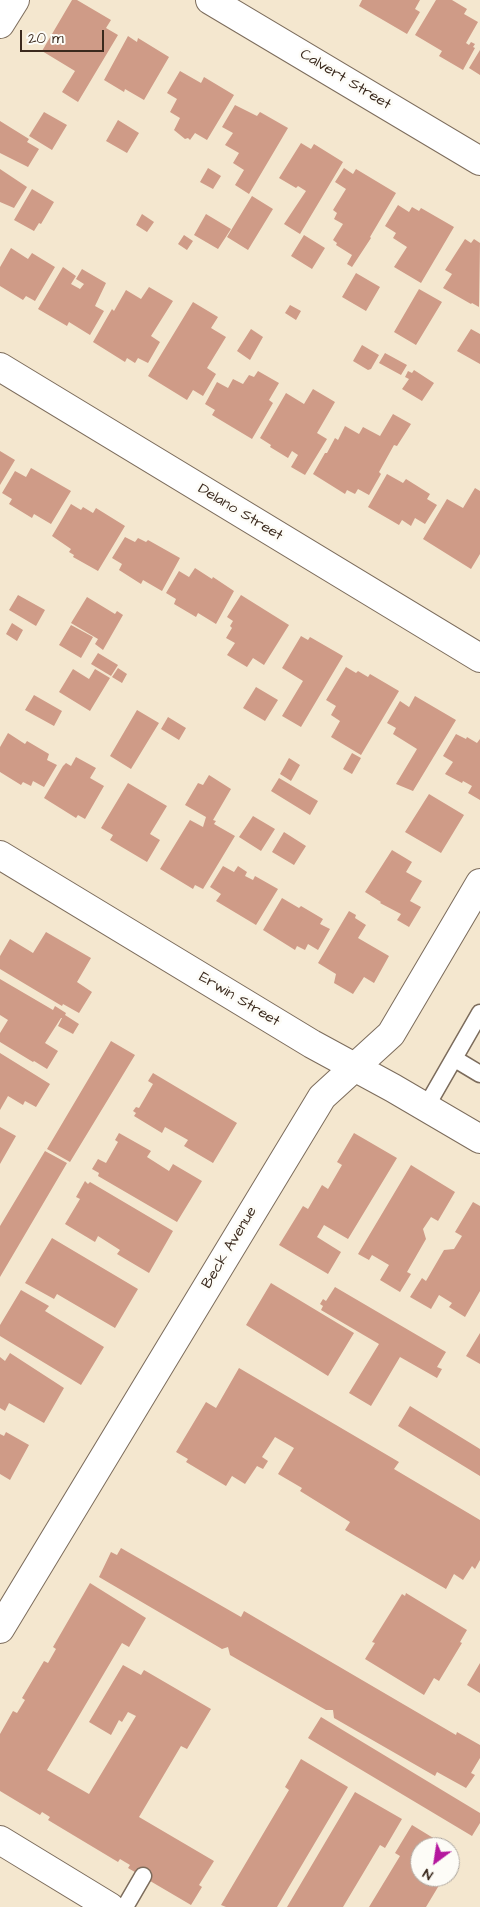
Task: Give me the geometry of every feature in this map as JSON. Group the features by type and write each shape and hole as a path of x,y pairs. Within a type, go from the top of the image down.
{"street":[{"path":"0,24 15,0"},
{"name":"Calvert Street","path":"210,0 480,161"},
{"name":"Delano Street","path":"0,367 480,658"},
{"name":"Erwin Street","path":"0,856 312,1044 480,1139"},
{"name":"Beck Avenue","path":"0,1630 322,1097 391,1034 480,883"},
{"path":"0,1840 110,1907"}],"lane":[{"path":"426,1107 480,1013"},
{"path":"455,1059 480,1074"},
{"path":"125,1907 143,1876"}],"building":[{"path":"72,0 77,0 111,20 106,28 118,35 78,102 62,92 75,71 42,51"},
{"path":"362,0 420,0 415,9 420,12 407,34 359,6"},
{"path":"436,0 452,0 467,9 464,14 478,22 466,43 469,45 471,42 475,44 473,47 475,48 463,70 439,56 442,51 415,35"},
{"path":"128,36 137,42 138,38 169,57 144,100 125,89 124,92 104,80"},
{"path":"480,50 480,75 469,68"},
{"path":"180,71 201,83 204,77 234,95 207,140 195,133 190,140 188,138 185,139 174,130 180,118 170,112 177,99 167,93"},
{"path":"235,105 257,116 260,112 288,128 249,194 235,185 244,170 233,163 239,153 225,145 233,133 222,127"},
{"path":"44,112 67,125 52,150 29,136"},
{"path":"118,120 139,133 127,153 106,141"},
{"path":"0,121 29,139 27,142 39,149 28,167 0,153"},
{"path":"301,143 311,149 314,144 343,162 300,234 284,224 306,191 298,186 296,188 279,178"},
{"path":"208,168 221,176 213,189 200,182"},
{"path":"344,168 353,174 356,169 396,193 371,238 352,267 347,264 352,255 336,245 337,243 333,240 343,224 334,219 337,213 333,210 346,189 335,182"},
{"path":"0,169 27,187 14,208 0,202"},
{"path":"32,189 54,202 41,224 39,223 34,231 14,220"},
{"path":"252,196 273,209 248,250 227,237"},
{"path":"398,205 409,212 412,207 419,211 421,208 454,227 421,283 394,267 407,247 393,238 396,233 385,226"},
{"path":"142,214 154,222 147,232 136,225"},
{"path":"206,214 231,229 218,249 194,235"},
{"path":"184,235 193,241 187,250 178,244"},
{"path":"304,235 325,248 312,269 291,256"},
{"path":"465,239 471,243 474,239 480,243 479,307 443,288 452,274 445,270"},
{"path":"11,248 28,259 32,253 55,267 35,301 26,296 23,300 0,286 0,267"},
{"path":"63,267 76,276 71,284 80,289 84,284 76,279 82,269 106,283 95,306 104,311 90,335 69,322 67,326 38,309"},
{"path":"356,273 380,287 366,311 342,297"},
{"path":"149,287 173,301 151,336 160,342 148,363 138,358 135,363 127,358 125,362 93,342 112,309 114,311 126,290 141,299"},
{"path":"419,289 442,302 416,345 394,332"},
{"path":"193,302 218,317 211,328 226,337 207,368 216,374 203,396 193,390 187,400 148,376"},
{"path":"290,305 301,311 296,320 285,313"},
{"path":"251,329 263,337 250,360 237,351"},
{"path":"471,329 480,334 480,364 457,351"},
{"path":"362,345 379,355 371,369 368,370 353,361"},
{"path":"385,353 407,365 401,375 379,363"},
{"path":"414,370 434,383 422,401 402,389 409,379 405,377 408,371 412,373"},
{"path":"258,371 279,383 269,400 273,403 252,439 212,415 215,410 205,404 217,382 228,388 233,379 243,384 249,375 254,377"},
{"path":"313,389 335,402 317,433 327,439 305,475 291,467 298,455 292,451 288,458 270,447 271,445 260,438 286,393 304,404"},
{"path":"393,414 411,424 397,446 394,445 369,495 358,489 355,494 347,490 345,494 313,474 335,438 338,440 345,426 359,434 363,427 380,436"},
{"path":"0,451 15,460 0,485"},
{"path":"31,468 71,491 51,524 34,514 32,518 9,504 12,499 2,493 15,471 26,477"},
{"path":"387,474 403,483 406,479 430,494 427,499 437,505 425,524 415,518 411,526 402,520 399,525 368,507"},
{"path":"475,488 480,491 480,554 471,569 423,539 447,499 463,508"},
{"path":"71,504 81,510 83,507 93,513 96,508 125,526 98,571 73,557 74,555 69,552 71,549 52,536"},
{"path":"125,537 135,542 138,538 146,542 148,540 180,558 162,591 143,580 141,584 119,570 122,564 112,558"},
{"path":"195,568 234,591 216,624 198,613 196,617 174,604 176,599 166,593 179,571 189,577"},
{"path":"18,595 45,610 36,626 9,610"},
{"path":"241,595 289,625 264,665 253,658 247,667 227,655 235,643 226,638 232,628 230,626 233,621 227,617"},
{"path":"87,597 115,614 117,611 123,615 103,650 95,644 98,639 71,623"},
{"path":"12,623 23,630 17,641 6,634"},
{"path":"71,625 93,637 81,658 59,645"},
{"path":"301,636 308,640 310,637 343,656 301,727 282,716 303,681 282,668"},
{"path":"98,653 118,665 111,676 91,664"},
{"path":"346,667 368,677 370,674 399,691 361,755 331,737 340,721 331,715 336,706 326,700"},
{"path":"118,668 127,674 122,683 112,677"},
{"path":"73,669 89,679 95,669 110,678 90,711 59,692"},
{"path":"256,687 278,700 265,721 243,708"},
{"path":"34,695 62,711 54,726 25,710"},
{"path":"415,696 456,720 413,791 396,784 417,749 393,734 396,728 387,723 400,701 409,707"},
{"path":"137,710 159,723 131,769 110,756"},
{"path":"168,717 186,728 179,740 161,729"},
{"path":"8,733 25,744 27,741 49,754 47,760 57,765 44,787 33,781 31,786 23,782 21,785 0,772 0,747"},
{"path":"456,734 466,739 467,737 477,743 480,739 480,800 468,793 472,786 445,774 453,762 443,756"},
{"path":"352,753 361,758 352,774 343,769"},
{"path":"76,757 96,768 90,778 104,786 85,819 78,815 76,818 44,798 63,766 66,763 71,766"},
{"path":"289,758 300,765 291,781 280,774"},
{"path":"209,775 231,789 213,820 216,821 214,824 235,836 203,889 195,885 193,889 160,869 190,820 203,827 206,817 185,805 198,783 203,785"},
{"path":"279,778 318,801 310,815 271,791"},
{"path":"128,783 167,806 150,834 160,840 147,862 110,840 113,835 101,828"},
{"path":"429,794 464,815 441,853 405,832"},
{"path":"253,816 275,829 261,851 239,837"},
{"path":"284,832 306,846 294,865 272,852"},
{"path":"392,850 412,862 406,872 422,881 410,901 421,907 409,927 397,920 401,914 380,903 365,892"},
{"path":"223,866 234,872 238,866 247,872 245,876 253,880 255,876 278,889 256,925 216,901 221,894 210,887"},
{"path":"282,898 299,908 301,906 323,919 320,924 330,929 318,950 308,944 305,950 297,946 295,950 263,930"},
{"path":"349,911 356,915 355,918 366,925 358,938 389,956 374,983 364,977 353,994 334,983 336,974 318,963"},
{"path":"46,932 91,958 77,982 92,992 79,1013 63,1004 62,1006 0,969 0,956 10,939 33,953"},
{"path":"0,979 53,1010 55,1006 79,1024 73,1034 58,1026 61,1018 45,1043 58,1051 47,1069 0,1042 0,1033 8,1020 0,1015"},
{"path":"111,1041 135,1055 70,1162 47,1149"},
{"path":"0,1053 50,1084 36,1107 25,1101 23,1105 8,1096 0,1110"},
{"path":"153,1073 237,1123 213,1163 184,1146 188,1140 165,1127 162,1133 134,1116 136,1113 133,1111 136,1107 139,1108 153,1084 148,1081"},
{"path":"0,1127 16,1136 0,1164"},
{"path":"119,1133 151,1151 147,1157 169,1171 173,1164 202,1181 177,1222 98,1176 99,1173 92,1169 98,1159 106,1163 118,1142 115,1140"},
{"path":"354,1133 397,1158 348,1239 324,1225 317,1237 341,1252 328,1274 279,1245 303,1206 308,1209 322,1185 328,1189 342,1165 337,1162"},
{"path":"45,1151 67,1163 0,1277 0,1226"},
{"path":"411,1165 455,1192 438,1221 431,1217 423,1229 426,1239 407,1272 411,1274 400,1292 380,1280 389,1265 372,1255 369,1260 358,1254"},
{"path":"85,1181 88,1184 90,1182 173,1231 149,1273 117,1254 120,1250 98,1236 95,1242 65,1224 80,1199 76,1197"},
{"path":"473,1202 480,1206 480,1291 465,1317 449,1307 452,1303 439,1295 431,1309 410,1297 422,1278 426,1281 444,1250 454,1249 462,1236 455,1232"},
{"path":"52,1238 138,1289 115,1328 57,1294 54,1299 25,1283"},
{"path":"271,1283 354,1333 328,1376 246,1325"},
{"path":"335,1287 446,1352 437,1367 442,1369 437,1378 400,1357 371,1406 349,1393 379,1344 321,1310 323,1306 320,1304 323,1299 326,1301"},
{"path":"21,1290 49,1306 45,1311 104,1347 81,1385 0,1336 0,1325"},
{"path":"480,1333 480,1364 466,1356"},
{"path":"10,1353 64,1388 44,1423 9,1403 5,1411 0,1408 0,1357 5,1361"},
{"path":"239,1368 399,1462 394,1469 480,1520 480,1560 475,1569 472,1566 463,1580 454,1574 446,1589 345,1530 350,1522 300,1491 302,1488 278,1474 294,1448 275,1437 262,1457 268,1461 263,1469 257,1466 245,1484 232,1476 226,1486 186,1462 188,1459 176,1452 206,1402 216,1408"},
{"path":"410,1406 480,1449 480,1476 398,1426"},
{"path":"6,1432 29,1445 10,1480 0,1474 0,1434 4,1436"},
{"path":"121,1548 241,1617 244,1611 456,1735 457,1732 480,1745 480,1758 471,1773 475,1775 466,1788 437,1772 435,1776 334,1718 333,1710 326,1710 230,1655 228,1647 222,1649 99,1577 111,1552 117,1555"},
{"path":"90,1583 146,1618 129,1647 122,1643 47,1770 89,1794 136,1716 128,1712 122,1722 119,1720 111,1735 89,1722 123,1665 141,1675 144,1670 211,1709 187,1749 181,1746 139,1817 214,1861 199,1885 202,1887 191,1905 128,1868 130,1865 120,1859 118,1862 48,1820 50,1817 42,1812 40,1815 0,1791 0,1734 13,1711 17,1713 25,1700 22,1698 44,1661 48,1663 56,1649 53,1647"},
{"path":"406,1593 467,1630 460,1642 462,1643 439,1681 434,1678 424,1695 365,1659 375,1643 372,1642 402,1594 405,1596"},
{"path":"480,1663 480,1693 467,1685"},
{"path":"321,1717 480,1813 480,1823 472,1836 308,1738"},
{"path":"301,1759 348,1787 277,1907 226,1907 221,1905 289,1790 285,1787"},
{"path":"355,1792 402,1819 385,1848 380,1845 343,1907 287,1907"},
{"path":"412,1825 432,1837 410,1837 410,1887 438,1887 426,1907 369,1907 400,1856 395,1853"}]}
